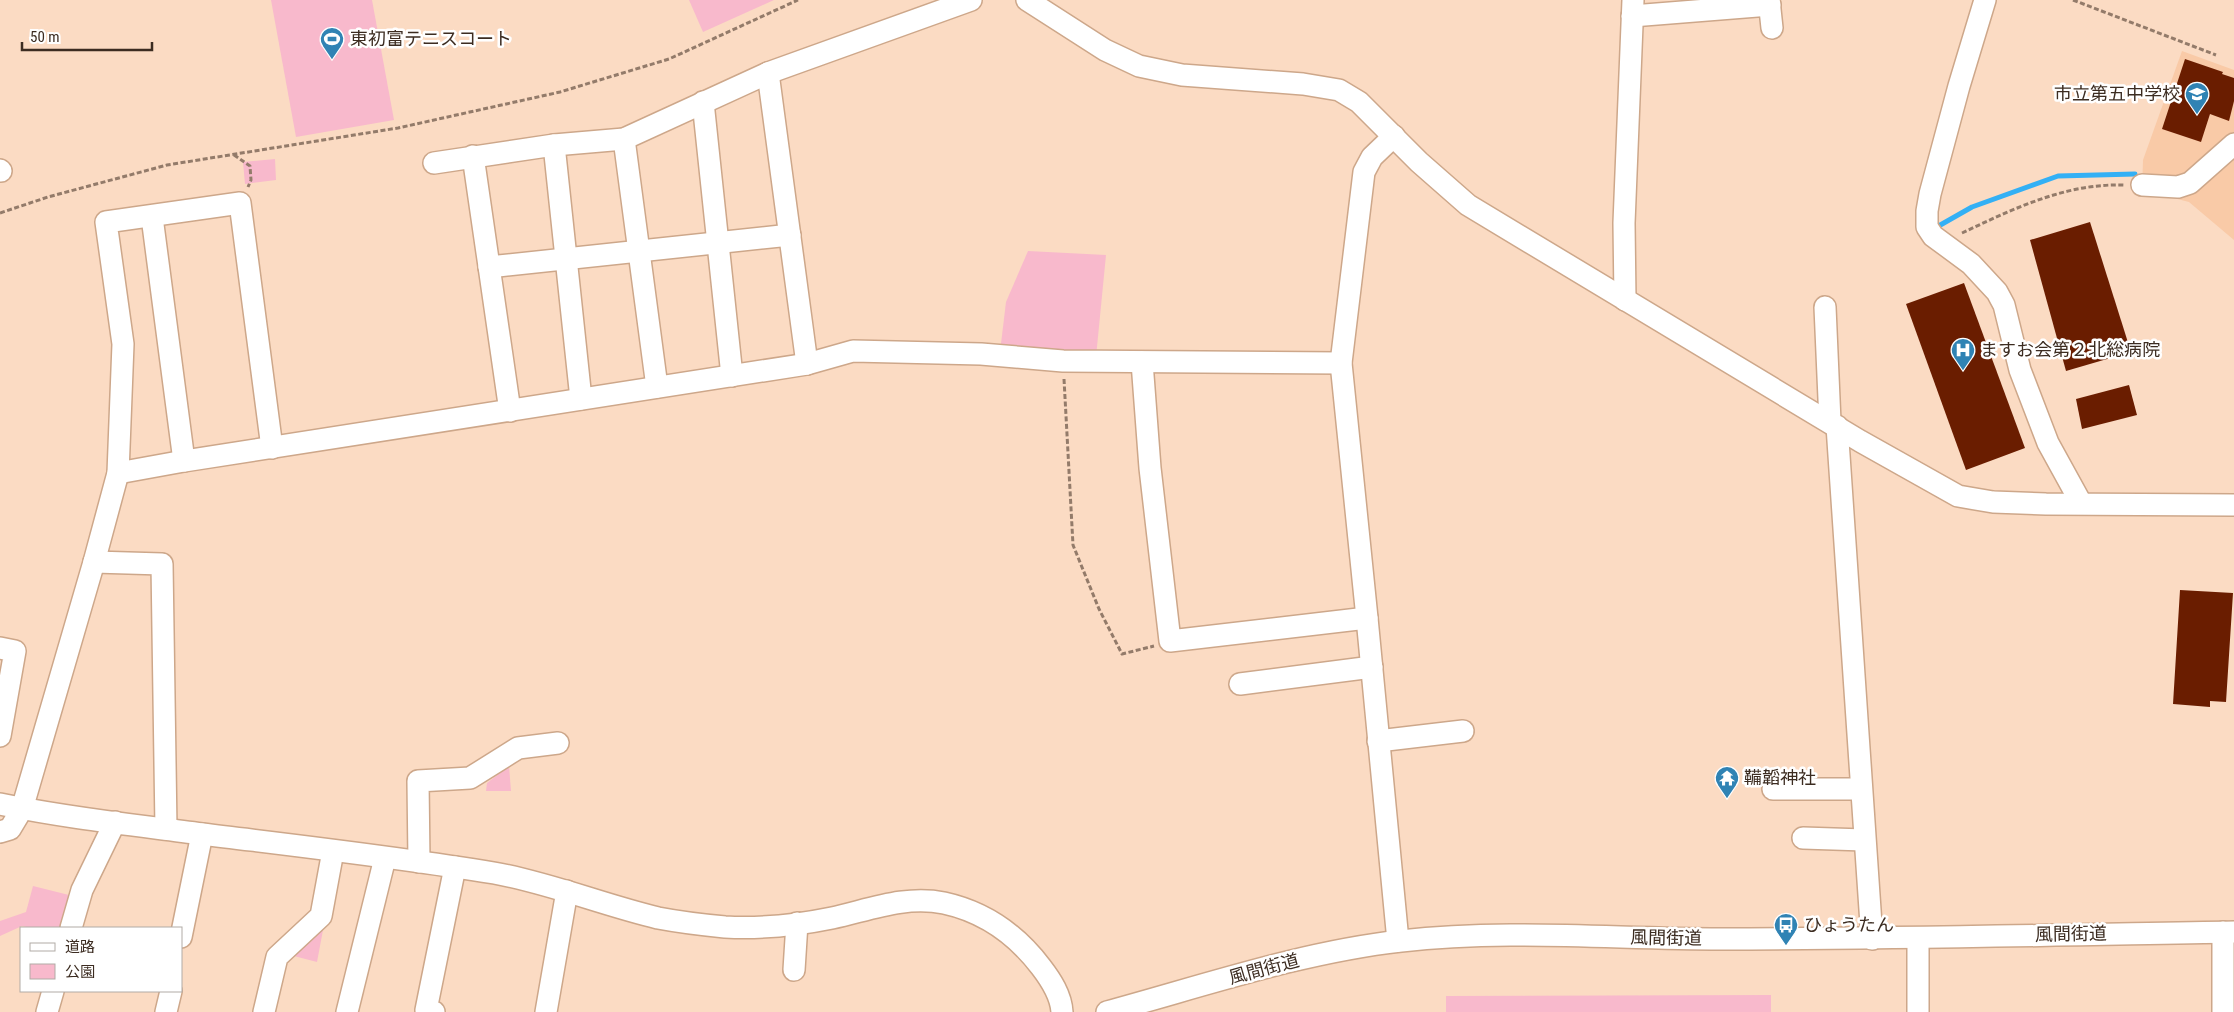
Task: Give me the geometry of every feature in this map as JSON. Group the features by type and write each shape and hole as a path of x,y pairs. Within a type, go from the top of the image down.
{"street":[{"path":"434,162 554,144 624,139 768,73 972,0"},
{"path":"1027,0 1105,50 1139,66 1182,74 1303,84 1339,90 1359,102 1419,162 1468,205 1833,424 1958,496 1993,502 2234,505"},
{"path":"1985,0 1958,86 1927,211 1928,227 1933,236 1971,264 1997,292 2004,305 2020,370 2048,443 2081,503"},
{"path":"1625,300 1624,223 1633,8 1770,3 1772,28"},
{"path":"768,73 807,364"},
{"path":"703,102 732,376"},
{"path":"1394,136 1372,157 1364,172 1340,363 1368,618 1398,941"},
{"path":"624,139 657,387"},
{"path":"554,144 581,399"},
{"path":"2142,185 2178,187 2190,183 2234,144"},
{"path":"473,156 510,410"},
{"path":"0,832 10,829 22,809 118,473 123,344 106,222 152,217 240,203 272,448"},
{"path":"152,217 184,461"},
{"path":"489,267 790,235"},
{"path":"1825,307 1872,939"},
{"path":"118,473 184,461 807,364 854,350 981,354 1063,361 1340,363"},
{"path":"1142,362 1150,468 1170,641 1368,618"},
{"path":"94,562 162,564 166,829"},
{"path":"0,648 16,651 0,736"},
{"path":"1240,684 1372,667"},
{"path":"1378,741 1463,731"},
{"path":"419,862 418,781 470,778 518,748 558,743"},
{"path":"1773,789 1860,789"},
{"path":"0,804 22,809 497,874 567,891 658,918 725,927 773,927 830,918 892,903 918,901 943,903 979,914 1004,928 1029,951 1052,981 1062,1005 1062,1012"},
{"path":"71,927 82,890 115,822"},
{"path":"182,932 202,834"},
{"path":"1803,838 1864,840"},
{"path":"264,1012 277,957 321,916 333,851"},
{"path":"347,1012 385,858"},
{"path":"434,1012 426,1010 455,867"},
{"path":"546,1012 567,891"},
{"path":"794,970 796,923"},
{"path":"2222,1012 2228,932"},
{"name":"風間街道","path":"1107,1012 1279,964 1331,952 1398,941 1496,935 1674,939 1918,939 2056,934 2228,932"},
{"path":"1918,939 1918,1012"},
{"path":"47,1012 53,992"},
{"path":"166,1012 171,992"}],"path":[{"path":"0,213 48,197 167,165 398,128 560,92 670,59 798,0"},
{"path":"2073,0 2216,55"},
{"path":"234,155 250,166 251,180 240,203"},
{"path":"1942,242 2011,210 2068,190 2100,184 2142,185"},
{"path":"1063,361 1073,545 1099,609 1122,654 1170,641"}],"shaded area":[{"name":"市立第五中学校","path":"2182,51 2234,70 2234,240 2189,202 2142,190 2143,160"}],"green space":[{"name":"東初富テニスコート","path":"271,0 372,0 394,120 296,137"},
{"path":"689,0 774,0 703,32"},
{"path":"275,159 276,180 245,184 243,162"},
{"path":"1028,251 1106,255 1096,357 1000,352 1006,302"},
{"path":"509,766 511,791 486,791 487,783"},
{"path":"33,886 69,895 60,927 22,926 0,936 0,921 26,912"},
{"path":"320,928 323,930 317,962 290,955"},
{"path":"1771,995 1771,1012 1446,1012 1446,996"}],"building":[{"path":"2185,59 2223,72 2222,74 2234,78 2234,101 2229,121 2210,114 2201,142 2162,129"},
{"path":"2090,222 2131,352 2066,371 2030,240"},
{"path":"1964,283 2025,448 1966,470 1906,304"},
{"path":"2129,385 2137,415 2082,429 2076,399"},
{"path":"2180,590 2233,593 2226,702 2210,701 2210,707 2173,704"}],"waterway":[{"path":"1935,228 1972,207 2058,176 2135,174"}],"place":[{"name":"東初富テニスコート","path":"332,60"},
{"name":"市立第五中学校","path":"2197,115"},
{"name":"ますお会第２北総病院","path":"1963,371"},
{"name":"鞴韜神社","path":"1727,799"},
{"name":"ひょうたん","path":"1786,946"}]}
